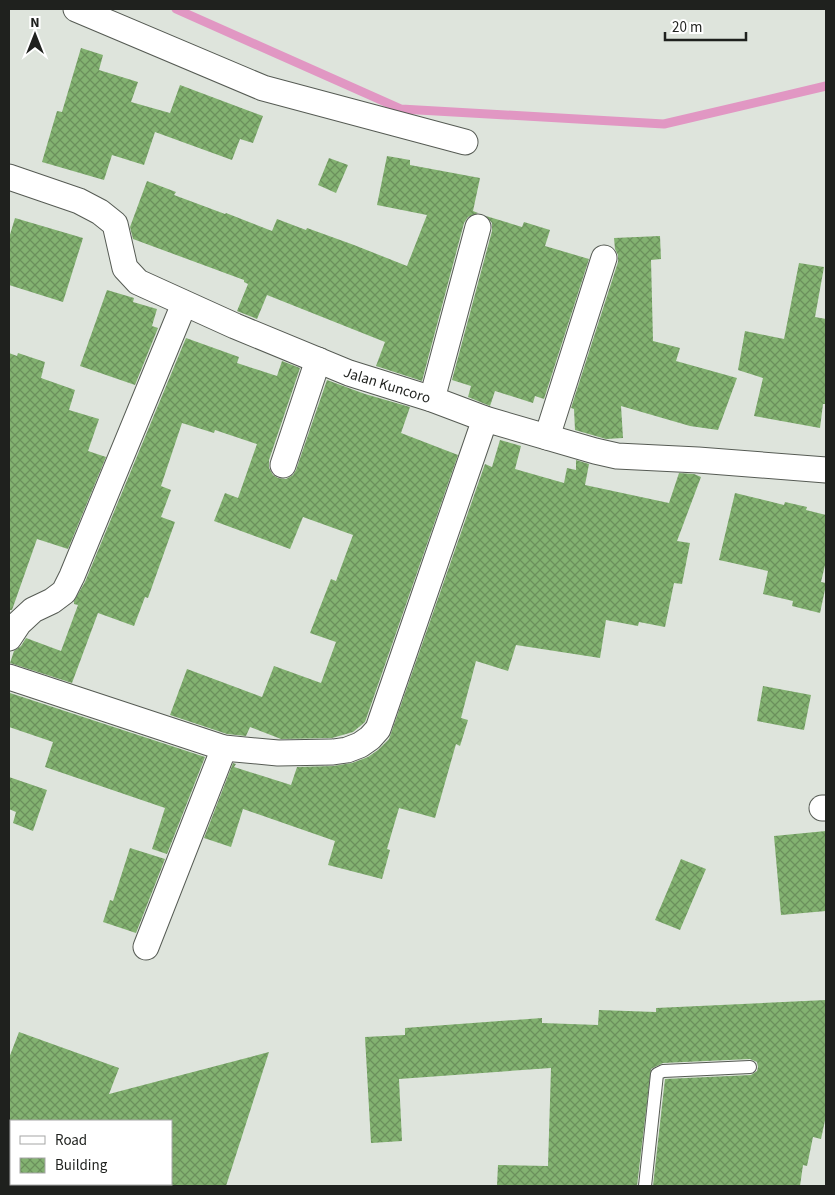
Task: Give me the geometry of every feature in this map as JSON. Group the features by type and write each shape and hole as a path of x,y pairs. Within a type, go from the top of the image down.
{"street":[{"path":"76,9 263,88 466,142"},
{"name":"Jalan Kuncoro","path":"9,177 78,201 100,212 115,224 125,268 138,282 184,304 349,373 485,419 616,456 826,470"},
{"path":"432,400 478,227"},
{"path":"547,437 604,258"},
{"path":"9,638 19,623 32,610 52,601 64,592 184,304"},
{"path":"283,466 318,360"},
{"path":"9,677 224,748 278,753 333,752 347,750 360,745 378,729 485,419"},
{"path":"146,947 224,748"}],"lane":[{"path":"645,1186 657,1074 663,1071 750,1067"}],"building":[{"path":"81,48 103,55 99,70 138,82 131,102 170,113 180,85 263,116 253,143 240,139 232,160 155,132 144,165 112,155 104,180 42,162 57,111 62,112"},
{"path":"387,156 410,160 410,165 480,178 473,211 478,213 468,217 464,223 422,381 376,366 385,342 267,295 257,319 237,311 248,284 244,280 133,239 130,227 147,181 176,192 174,195 272,231 277,219 306,230 307,228 407,266 427,215 377,205"},
{"path":"329,158 348,165 336,193 318,185"},
{"path":"486,216 522,227 524,222 550,230 545,246 589,259 544,399 535,396 533,403 495,391 490,406 468,397 471,386 452,380 492,231 492,223"},
{"path":"15,218 83,238 63,302 9,285 9,238"},
{"path":"660,236 661,259 651,260 653,341 680,348 676,361 737,378 718,430 690,426 621,406 623,438 606,439 575,430 574,409 571,408 618,262 614,238"},
{"path":"799,263 824,267 815,317 826,319 826,404 823,404 820,428 754,416 763,378 738,370 745,331 784,339"},
{"path":"107,290 134,298 133,302 157,309 152,326 158,328 135,385 80,366"},
{"path":"186,338 239,357 237,363 277,376 282,361 300,368 269,460 269,468 273,475 278,478 286,479 293,475 296,470 327,380 365,394 410,407 401,433 458,455 365,722 353,732 332,738 281,739 250,727 246,736 227,734 170,715 187,669 262,697 274,666 321,683 336,642 310,633 331,579 336,581 353,535 303,517 290,549 214,521 225,493 238,498 257,444 215,430 214,433 182,423 161,486 171,490 161,517 175,522 148,598 145,597 134,626 98,613 72,683 10,663 14,651 21,646 26,638 61,651 78,605 74,604 74,601 85,582"},
{"path":"9,353 17,356 18,353 45,362 41,378 75,390 69,410 99,419 88,451 106,457 68,549 37,539 12,610 9,610"},
{"path":"500,440 521,446 515,469 564,483 567,468 576,470 576,460 589,464 585,485 669,503 679,473 694,474 701,477 677,541 690,543 682,584 674,583 665,627 639,622 638,626 606,620 600,658 516,645 508,671 476,661 461,718 468,720 460,746 456,744 435,818 399,808 387,849 390,850 382,879 328,865 335,841 243,809 231,847 204,838 233,763 236,764 234,767 291,785 297,767 333,766 352,763 368,757 389,739 485,464 492,467"},
{"path":"735,493 784,505 785,502 807,507 806,510 826,515 826,561 821,582 826,583 826,585 820,613 792,606 793,601 763,594 768,571 719,560"},
{"path":"763,686 811,695 804,730 757,721"},
{"path":"10,693 205,757 167,854 152,849 165,808 45,767 53,742 9,727"},
{"path":"9,777 47,790 33,831 13,823 16,812 9,809"},
{"path":"826,831 826,911 781,915 774,836"},
{"path":"130,848 165,859 136,933 103,922 110,900 113,901"},
{"path":"681,859 706,869 680,930 655,920"},
{"path":"826,1000 826,1116 821,1139 813,1137 807,1166 803,1165 800,1186 653,1186 665,1079 751,1075 757,1071 758,1067 757,1062 750,1059 663,1063 651,1069 637,1186 497,1186 498,1165 548,1166 551,1068 399,1079 402,1141 371,1143 365,1037 405,1035 405,1028 542,1018 542,1023 598,1025 599,1010 656,1012 656,1008"},
{"path":"19,1032 119,1068 109,1094 269,1052 226,1186 171,1186 172,1120 9,1121 9,1058"}],"waterway":[{"path":"176,9 401,109 664,124 826,86"}]}
